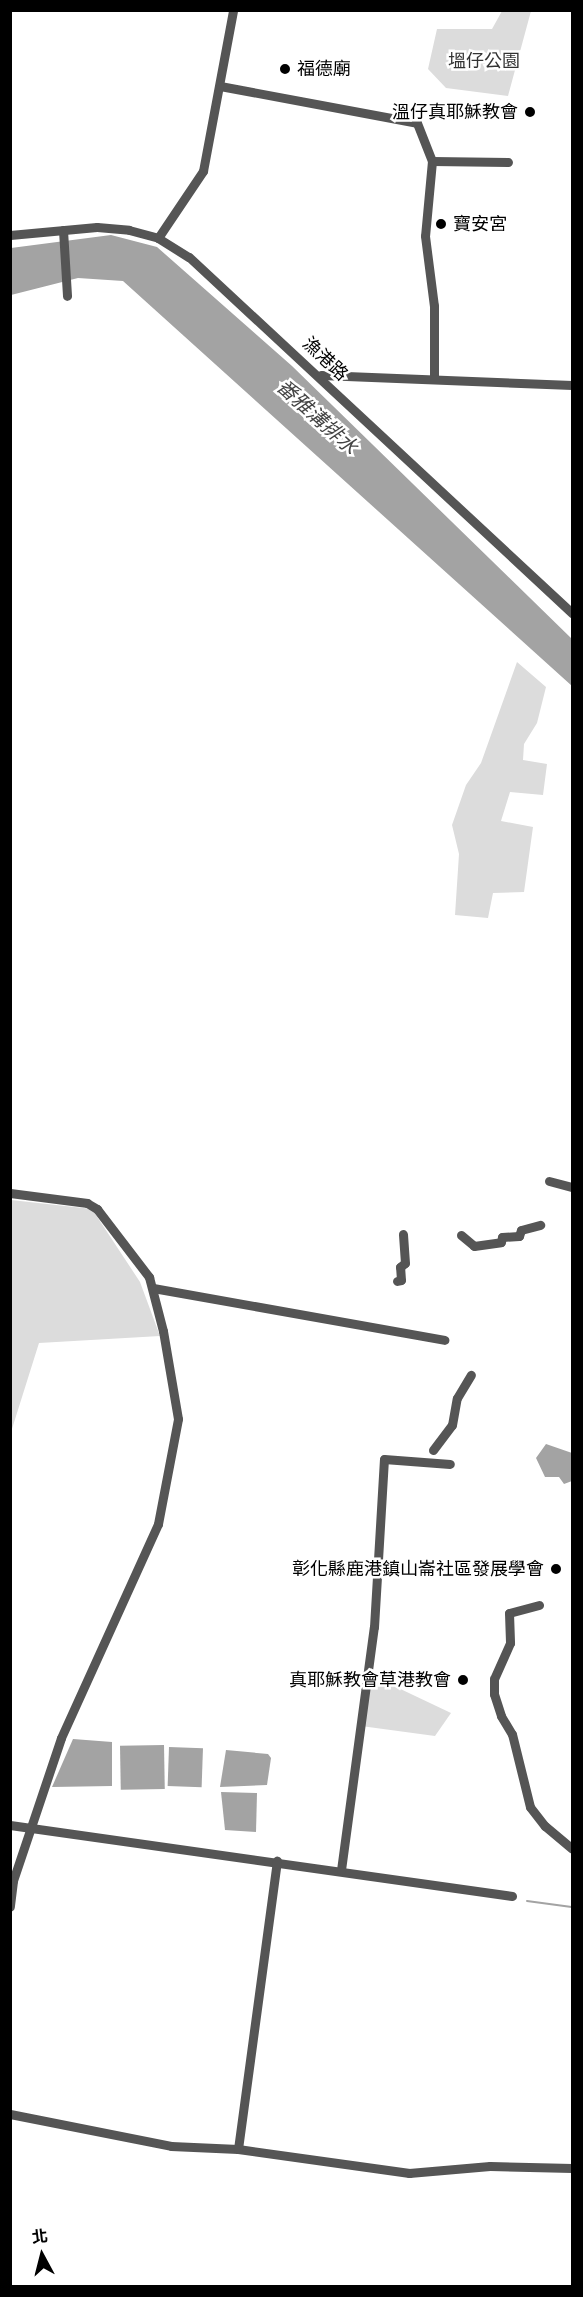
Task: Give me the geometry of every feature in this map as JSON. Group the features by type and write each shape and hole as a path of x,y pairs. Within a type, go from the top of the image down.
{"street":[{"path":"158,238 203,171 233,10"},
{"path":"220,86 403,118 417,123 432,160 424,236 434,306 435,378"},
{"path":"432,160 508,162"},
{"name":"漁港路","path":"10,235 97,227 158,238 189,257 321,375 573,613"},
{"path":"63,230 67,296"},
{"path":"321,375 573,385"},
{"path":"549,1181 573,1187"},
{"path":"10,1193 87,1203 97,1209 153,1288 178,1419 158,1524 80,1692 29,1828 13,1881 10,1907"},
{"path":"461,1235 474,1246 501,1242 502,1237 519,1236 521,1230 540,1225"},
{"path":"397,1281 401,1280 400,1267 405,1263 403,1234"},
{"path":"153,1288 444,1340"},
{"path":"433,1450 452,1425 457,1398 471,1376"},
{"path":"341,1870 374,1627 384,1459 450,1464"},
{"path":"539,1605 509,1613 510,1643 494,1679 494,1694 501,1716 512,1734 530,1807 545,1826 573,1849"},
{"path":"10,1825 512,1896"},
{"path":"238,2149 277,1861"},
{"path":"10,2114 171,2146 238,2149 409,2173 490,2166 573,2168"}],"green space":[{"name":"塭仔公園","path":"502,11 531,11 508,96 446,88 428,69 437,29 492,29"},
{"path":"517,662 546,687 537,723 524,744 523,760 547,764 543,795 510,792 501,821 533,827 524,892 493,893 488,918 455,915 459,854 452,825 466,785 481,763"},
{"path":"11,1200 92,1209 140,1282 160,1336 39,1343 11,1432"},
{"path":"370,1682 392,1685 451,1713 435,1736 361,1726"}],"water":[{"name":"番雅溝排水","path":"111,235 157,247 292,366 572,639 572,686 123,281 78,278 11,295 11,248"},
{"path":"546,1444 572,1453 572,1481 564,1484 559,1477 545,1477 536,1458"},
{"path":"73,1739 112,1742 112,1786 52,1787"},
{"path":"164,1745 165,1789 121,1790 120,1746"},
{"path":"169,1747 203,1748 202,1787 168,1786"},
{"path":"226,1750 268,1754 271,1758 267,1785 220,1787"},
{"path":"221,1792 257,1793 256,1832 225,1830"}],"waterway":[{"path":"527,1901 572,1907"}],"place":[{"name":"福德廟","path":"285,69"},
{"name":"溫仔真耶穌教會","path":"530,112"},
{"name":"寶安宮","path":"441,224"},
{"name":"彰化縣鹿港鎮山崙社區發展學會","path":"556,1569"},
{"name":"真耶穌教會草港教會","path":"463,1680"}]}
